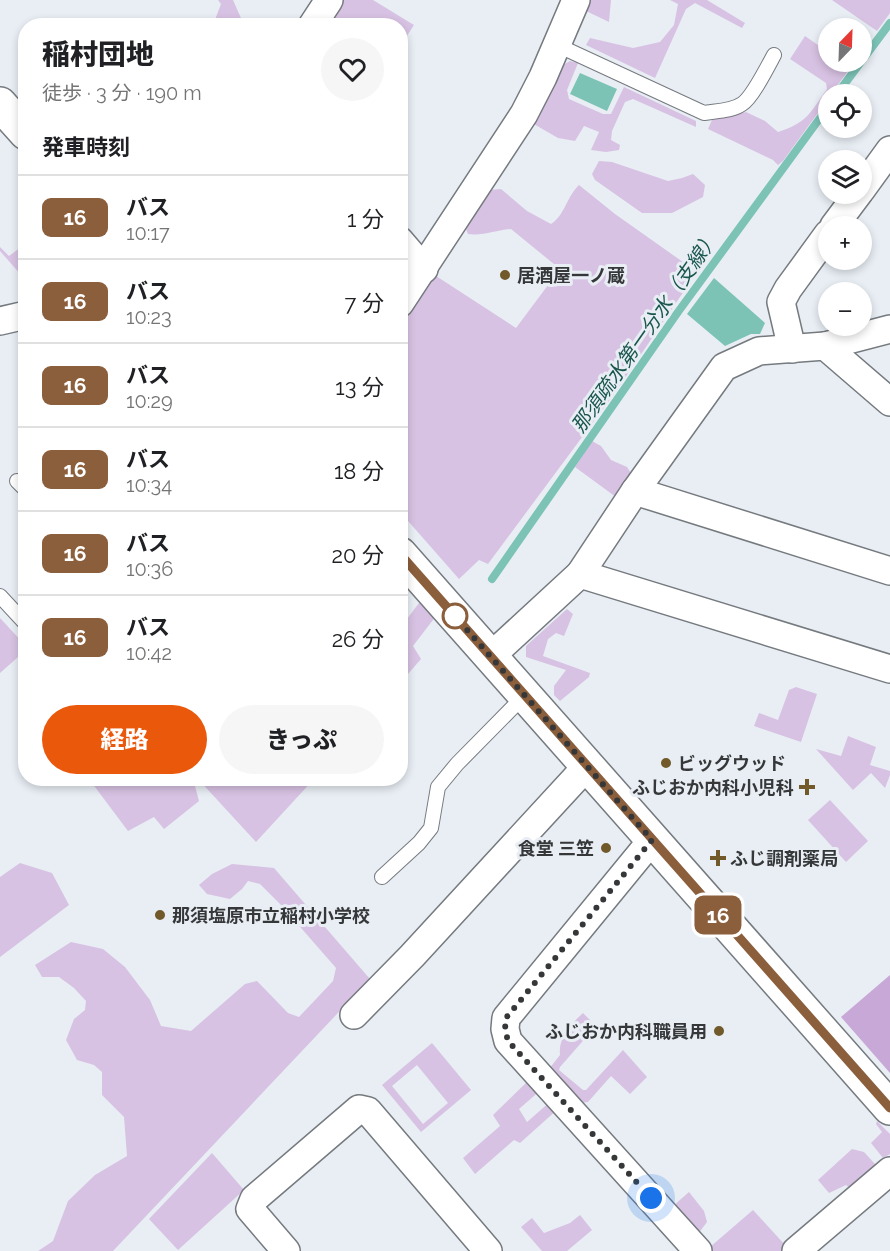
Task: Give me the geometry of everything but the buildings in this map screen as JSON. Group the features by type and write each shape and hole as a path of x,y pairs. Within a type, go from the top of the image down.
{"main road":[{"path":"0,104 18,124"},
{"path":"408,563 890,1108"}],"street":[{"path":"317,18 328,0"},
{"path":"408,292 524,114 543,77 576,0"},
{"path":"872,174 890,150"},
{"path":"792,349 781,302 818,248"},
{"path":"408,250 424,269"},
{"path":"0,321 18,317"},
{"path":"491,656 580,574 635,491 724,367 759,351 825,346 890,329"},
{"path":"825,346 890,402"},
{"path":"635,491 890,572"},
{"path":"580,574 890,669"},
{"path":"354,1015 412,956 587,766"},
{"path":"652,840 506,1018 505,1029 508,1041 698,1251"},
{"path":"286,1251 249,1209 254,1199 359,1109 368,1111 488,1251"},
{"path":"796,1251 890,1171"}],"lane":[{"path":"557,45 704,113 722,111 741,105 748,99 774,55"},
{"path":"0,596 18,615"},
{"path":"382,877 419,843 430,828 438,787 457,764 525,695"}],"shaded area":[{"path":"218,0 233,0 241,18 216,18 221,4"},
{"path":"339,0 373,0 403,18 328,18"},
{"path":"590,0 611,0 609,22 586,11"},
{"path":"670,0 707,0 745,23 742,28 695,3 686,9 655,78 586,45 590,38 633,48 660,42 674,25 678,4"},
{"path":"832,0 890,0 890,13 877,31 872,28 872,18 858,18"},
{"path":"408,21 414,25 408,34"},
{"path":"805,36 818,45 818,72 847,72 838,84 826,84 790,59"},
{"path":"570,61 578,63 567,90 569,99 603,114 611,114 624,87 696,121 696,127 633,99 625,102 612,131 611,140 620,145 619,150 606,152 591,150 599,132 584,126 575,141 558,138 532,123 561,66"},
{"path":"580,73 617,89 607,111 570,94"},
{"path":"818,102 818,113 778,165 773,160 708,129 712,120 746,112 765,121 778,132 802,121"},
{"path":"599,161 612,162 668,181 693,174 705,185 703,197 672,213 642,213 595,180 592,174"},
{"path":"579,185 615,214 697,272 614,394 488,564 479,560 459,579 408,521 408,308 433,274 516,328 560,269 511,229 468,234 466,229 472,215 489,190 501,189 527,211 551,224 560,216"},
{"path":"0,247 9,256 18,249 18,271 0,251"},
{"path":"714,278 765,323 760,334 751,334 725,346 687,314"},
{"path":"592,441 601,446 611,460 627,467 634,478 620,500 575,467"},
{"path":"422,602 436,616 413,646 421,659 408,674 408,618"},
{"path":"567,609 573,614 564,636 556,633 548,639 543,656 590,673 589,677 560,701 554,695 554,686 566,670 526,657 526,646"},
{"path":"0,618 18,637 18,657 0,673"},
{"path":"796,687 817,694 801,742 754,726 759,713 778,720 789,690"},
{"path":"848,736 876,747 870,765 890,771 885,788 871,773 853,790 816,749 841,756"},
{"path":"94,786 195,786 199,801 164,829 154,817 128,831"},
{"path":"204,786 308,786 256,842"},
{"path":"830,800 868,841 846,862 808,820"},
{"path":"20,863 52,873 69,905 0,957 0,877"},
{"path":"232,864 274,868 370,979 113,1251 38,1251 53,1241 68,1201 95,1175 127,1156 124,1117 102,1095 102,1072 94,1065 77,1060 66,1040 74,1019 85,1010 86,1001 59,977 42,977 35,965 71,942 103,949 125,967 150,1000 161,1026 191,1031 245,984 257,981 288,1013 299,1017 333,981 336,968 260,884 248,881 230,899 207,894 199,885 212,874"},
{"path":"890,975 890,1073 841,1017"},
{"path":"583,1013 596,1026 559,1070 586,1090 623,1050 647,1077 630,1094 611,1076 588,1102 580,1103 549,1069 560,1055 561,1043 566,1032"},
{"path":"432,1043 471,1090 421,1132 382,1085","holes":["417,1065 448,1103 423,1124 392,1086"]},
{"path":"533,1076 542,1089 519,1109 527,1122 551,1101 558,1109 520,1143 514,1140 475,1174 463,1158 500,1126 493,1115"},
{"path":"877,1121 890,1134 890,1154 883,1158 871,1143 882,1132 876,1124"},
{"path":"852,1149 864,1152 875,1164 875,1171 854,1192 846,1185 829,1193 818,1180"},
{"path":"212,1153 244,1190 178,1250 149,1219"},
{"path":"689,1192 704,1211 707,1222 698,1234 673,1206"},
{"path":"753,1210 786,1246 781,1251 713,1251 710,1247"},
{"path":"580,1215 592,1230 567,1251 542,1251 521,1227 532,1218 544,1233 570,1223"}],"waterway":[{"name":"那須疏水第一分水（支線）","path":"844,84 890,23"},
{"name":"那須疏水第一分水（支線）","path":"492,579 678,312 818,121"}],"bus line":[{"name":"16","path":"408,563 890,1108"}],"place":[{"name":"居酒屋一ノ蔵","path":"505,275"},
{"name":"ビッグウッド","path":"666,763"},
{"name":"ふじおか内科小児科","path":"807,787"},
{"name":"食堂 三笠","path":"606,848"},
{"name":"ふじ調剤薬局","path":"718,858"},
{"name":"那須塩原市立稲村小学校","path":"160,915"},
{"name":"ふじおか内科職員用","path":"719,1031"}],"route":[{"path":"455,616 652,840 506,1018 505,1029 508,1041 651,1198"}]}
